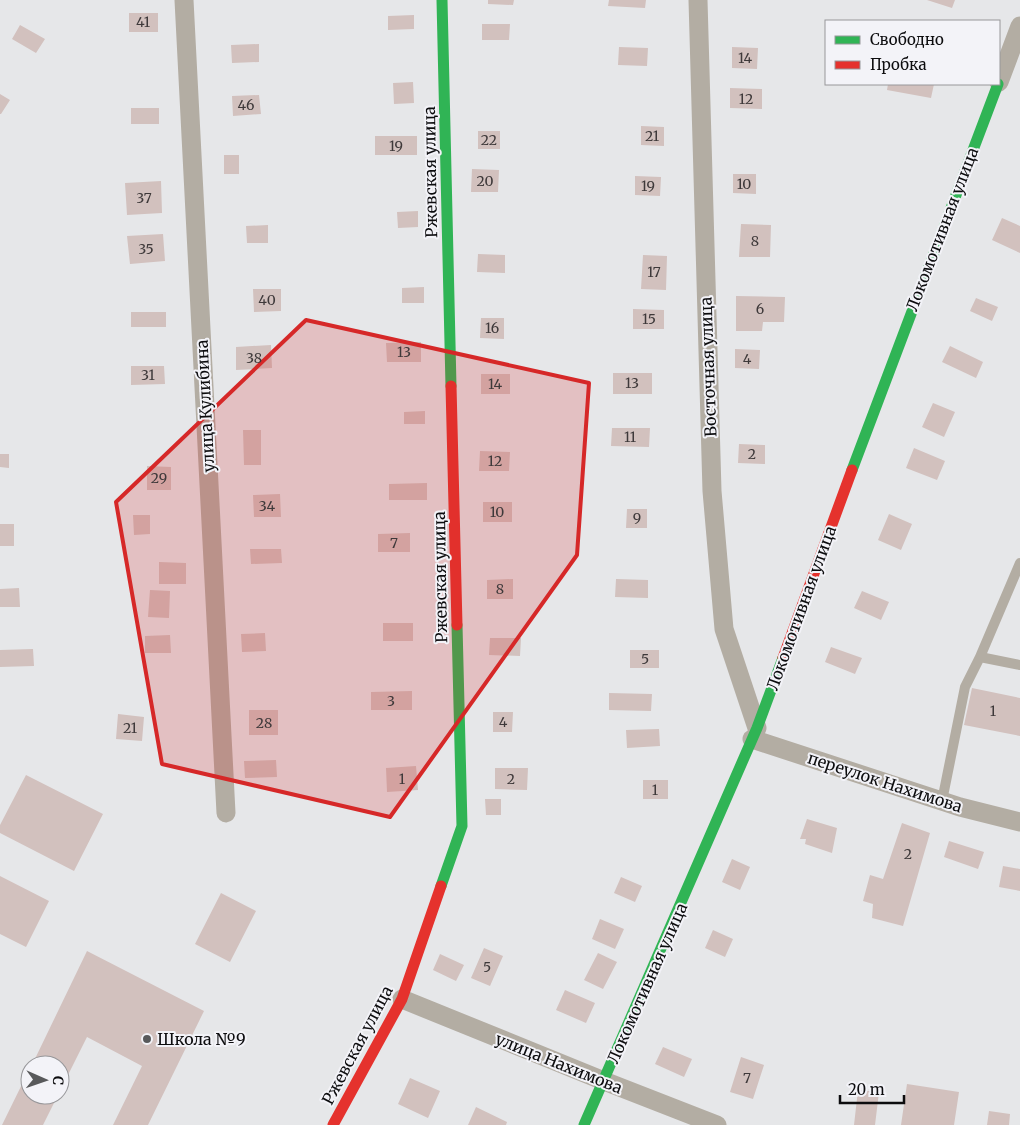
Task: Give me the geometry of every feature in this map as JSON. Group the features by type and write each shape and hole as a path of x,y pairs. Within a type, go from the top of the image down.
{"street":[{"name":"улица Кулибина","path":"184,0 226,813"},
{"name":"Ржевская улица","path":"333,1125 402,999 462,826 442,0"},
{"name":"Восточная улица","path":"698,0 712,491 724,629 754,733"},
{"name":"Локомотивная улица","path":"1000,78 1020,26"},
{"name":"Локомотивная улица","path":"584,1125 754,733 997,85"},
{"name":"переулок Нахимова","path":"754,733 942,801 1020,822"},
{"name":"улица Нахимова","path":"402,999 717,1125"}],"lane":[{"path":"942,801 965,687 980,657 1020,563"},
{"path":"980,657 1020,665"}],"highlighted area":[{"path":"306,320 589,383 577,555 390,817 162,764 116,502"}],"building":[{"path":"488,0 514,0 513,5 488,4"},
{"path":"609,0 646,0 645,8 608,6"},
{"path":"927,0 955,0 952,8"},
{"path":"129,13 158,13 158,32 129,32"},
{"path":"414,15 414,29 388,30 388,16"},
{"path":"482,24 510,24 509,40 482,40"},
{"path":"20,25 45,39 36,53 12,39"},
{"path":"259,44 259,62 232,63 231,45"},
{"path":"619,47 648,48 647,66 618,65"},
{"path":"732,47 758,48 757,69 732,68"},
{"path":"413,82 414,103 394,104 393,83"},
{"path":"888,85 934,85 931,98 887,90"},
{"path":"730,88 762,89 762,109 730,108"},
{"path":"0,94 10,100 1,114 0,114"},
{"path":"259,95 261,114 233,116 232,96"},
{"path":"131,108 159,108 159,124 131,124"},
{"path":"641,126 664,127 664,146 641,145"},
{"path":"478,131 500,131 500,149 478,149"},
{"path":"375,136 417,136 417,155 375,155"},
{"path":"224,155 239,155 239,174 224,174"},
{"path":"472,169 499,170 498,192 471,192"},
{"path":"733,174 756,174 756,194 733,193"},
{"path":"635,176 661,177 660,196 635,195"},
{"path":"161,181 162,213 127,215 125,183"},
{"path":"418,211 418,227 398,228 397,212"},
{"path":"1002,218 1020,226 1020,253 992,240"},
{"path":"741,224 771,225 770,257 739,257"},
{"path":"268,225 268,243 247,243 246,226"},
{"path":"163,234 165,261 130,264 127,236"},
{"path":"478,254 505,255 505,273 477,272"},
{"path":"643,255 667,256 666,290 641,289"},
{"path":"424,287 424,303 402,303 402,288"},
{"path":"253,289 281,289 281,311 254,312"},
{"path":"736,296 785,297 784,322 763,322 762,331 736,331"},
{"path":"976,298 998,307 992,321 970,311"},
{"path":"633,309 664,310 664,329 633,329"},
{"path":"131,312 166,312 166,327 131,327"},
{"path":"481,318 504,318 504,339 480,338"},
{"path":"421,342 421,362 387,362 386,343"},
{"path":"271,345 272,368 236,370 236,347"},
{"path":"950,346 983,362 976,378 942,362"},
{"path":"735,349 760,350 759,369 735,368"},
{"path":"131,366 164,366 165,384 131,385"},
{"path":"613,373 652,373 652,394 613,394"},
{"path":"481,374 510,374 510,394 481,394"},
{"path":"933,403 955,412 944,437 922,427"},
{"path":"425,411 425,424 404,424 404,412"},
{"path":"612,428 650,428 649,447 611,446"},
{"path":"243,430 261,430 261,465 244,465"},
{"path":"739,444 765,445 765,464 738,463"},
{"path":"914,448 945,461 937,480 906,468"},
{"path":"480,451 510,452 509,471 479,471"},
{"path":"0,454 9,454 9,468 0,467"},
{"path":"147,466 171,467 171,490 147,490"},
{"path":"427,483 427,500 389,500 389,484"},
{"path":"280,494 281,517 254,517 253,495"},
{"path":"483,502 512,502 512,522 483,522"},
{"path":"627,509 647,509 647,528 626,528"},
{"path":"889,514 912,524 901,550 878,540"},
{"path":"133,515 150,515 150,534 134,535"},
{"path":"0,524 14,524 14,546 0,546"},
{"path":"410,533 410,552 378,552 378,534"},
{"path":"250,549 281,549 282,563 251,564"},
{"path":"159,562 186,563 186,584 159,584"},
{"path":"513,579 513,599 487,599 487,580"},
{"path":"616,579 648,580 648,598 615,597"},
{"path":"19,588 20,607 0,607 0,589"},
{"path":"150,590 170,591 169,618 148,617"},
{"path":"862,591 889,602 881,620 854,608"},
{"path":"383,623 413,623 413,641 383,641"},
{"path":"265,633 266,651 242,652 241,634"},
{"path":"170,635 171,653 145,653 145,636"},
{"path":"490,638 521,638 520,656 489,655"},
{"path":"831,647 862,658 855,674 825,662"},
{"path":"33,649 34,666 0,667 0,650"},
{"path":"630,650 659,650 659,668 630,668"},
{"path":"972,688 1020,698 1020,736 964,725"},
{"path":"412,691 412,710 371,710 371,692"},
{"path":"609,693 652,694 651,711 609,710"},
{"path":"249,710 278,710 278,735 249,735"},
{"path":"493,712 513,712 512,732 493,732"},
{"path":"118,714 144,717 142,741 116,739"},
{"path":"659,729 660,746 627,748 626,730"},
{"path":"276,760 277,777 245,778 244,761"},
{"path":"416,766 418,790 387,792 386,768"},
{"path":"495,768 528,768 527,790 495,789"},
{"path":"26,775 103,814 74,871 0,833 0,825"},
{"path":"643,780 668,780 668,799 643,799"},
{"path":"485,799 501,799 501,815 486,815"},
{"path":"807,819 837,828 832,853 805,844 806,839 800,839"},
{"path":"902,823 930,833 903,926 872,918 873,904 863,901 870,875 883,879"},
{"path":"949,841 984,852 978,869 944,857"},
{"path":"732,859 750,867 740,890 722,882"},
{"path":"1003,866 1020,869 1020,891 999,887"},
{"path":"0,876 49,901 26,947 0,934"},
{"path":"621,877 642,886 635,902 614,893"},
{"path":"221,893 256,911 230,962 195,944"},
{"path":"600,919 624,929 615,949 592,939"},
{"path":"713,930 733,939 725,957 705,948"},
{"path":"484,948 503,956 490,986 471,978"},
{"path":"87,951 204,1011 148,1125 113,1125 142,1066 87,1037 70,1071 70,1055 37,1055"},
{"path":"598,953 617,962 603,989 584,980"},
{"path":"440,954 464,965 456,981 433,970"},
{"path":"565,990 595,1003 586,1023 556,1010"},
{"path":"663,1047 692,1059 684,1077 655,1064"},
{"path":"741,1057 764,1065 753,1099 730,1092"},
{"path":"410,1078 440,1091 428,1118 398,1104"},
{"path":"907,1084 959,1092 954,1125 901,1125"},
{"path":"20,1088 20,1105 53,1105 43,1125 2,1125"},
{"path":"858,1090 879,1092 875,1125 854,1125"},
{"path":"476,1107 507,1122 506,1125 468,1125"},
{"path":"989,1111 1010,1114 1009,1125 987,1125"}],"traffic: fast":[{"path":"442,0 451,386"},
{"path":"852,470 998,85"},
{"path":"441,886 462,826 457,625"},
{"path":"584,1125 757,728 783,658"}],"traffic: jam":[{"path":"451,386 457,625"},
{"path":"783,658 852,470"},
{"path":"333,1125 402,999 441,886"}],"place":[{"name":"Школа №9","path":"147,1039"}]}
